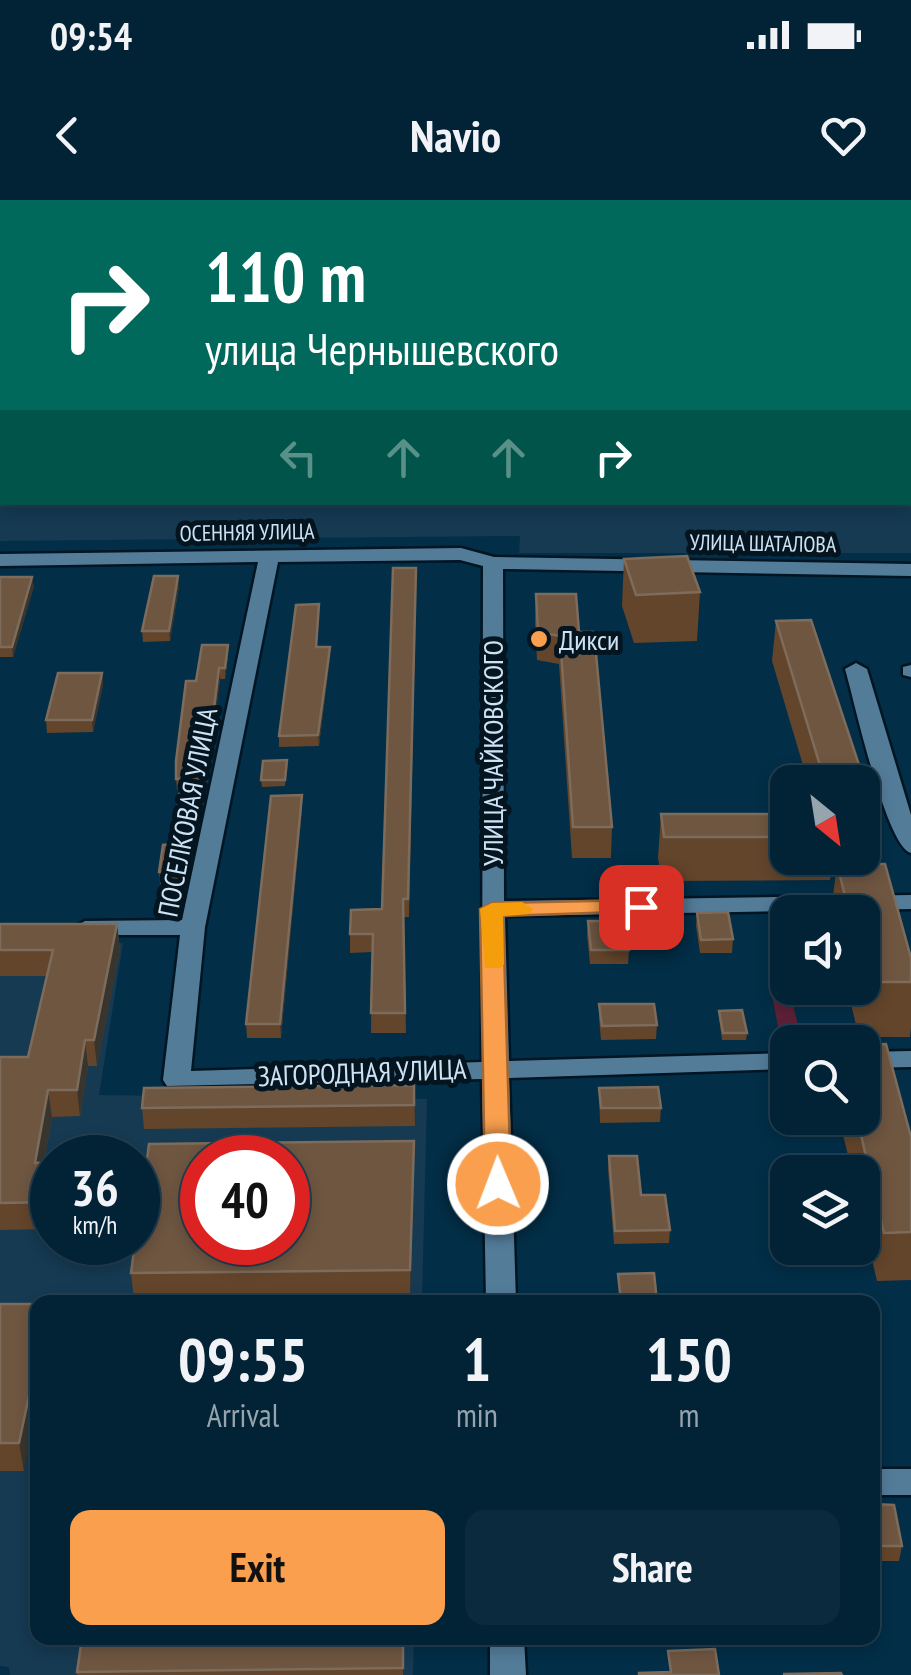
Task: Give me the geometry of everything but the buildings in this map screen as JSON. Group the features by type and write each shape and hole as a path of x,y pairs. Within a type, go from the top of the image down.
{"street":[{"name":"ОСЕННЯЯ УЛИЦА","path":"0,560 461,554 493,564"},
{"name":"ПОСЕЛКОВАЯ УЛИЦА","path":"176,1080 194,927 268,558"},
{"name":"УЛИЦА ШАТАЛОВА","path":"493,564 911,570"},
{"name":"УЛИЦА ЧАЙКОВСКОГО","path":"493,564 492,909 501,1295"},
{"path":"856,669 899,784 911,846"},
{"path":"492,909 911,902"},
{"path":"58,928 194,927"},
{"path":"880,1060 911,1059"},
{"name":"ЗАГОРОДНАЯ УЛИЦА","path":"176,1080 770,1061"},
{"path":"880,1482 911,1482"},
{"path":"507,1645 508,1675"}],"shaded area":[{"path":"0,505 911,505 911,553 519,553 520,536 0,541"},
{"path":"123,943 99,1095 427,1099 422,1295 30,1295 30,1645 414,1645 413,1675 10,1675 9,1667 0,1666 0,945"},
{"path":"774,1005 793,1005 798,1025 778,1025"}],"slow traffic":[{"path":"493,964 492,909 522,909"}],"place":[{"name":"Дикси","path":"539,639"}],"route":[{"path":"498,1184 492,909 641,907"}]}
